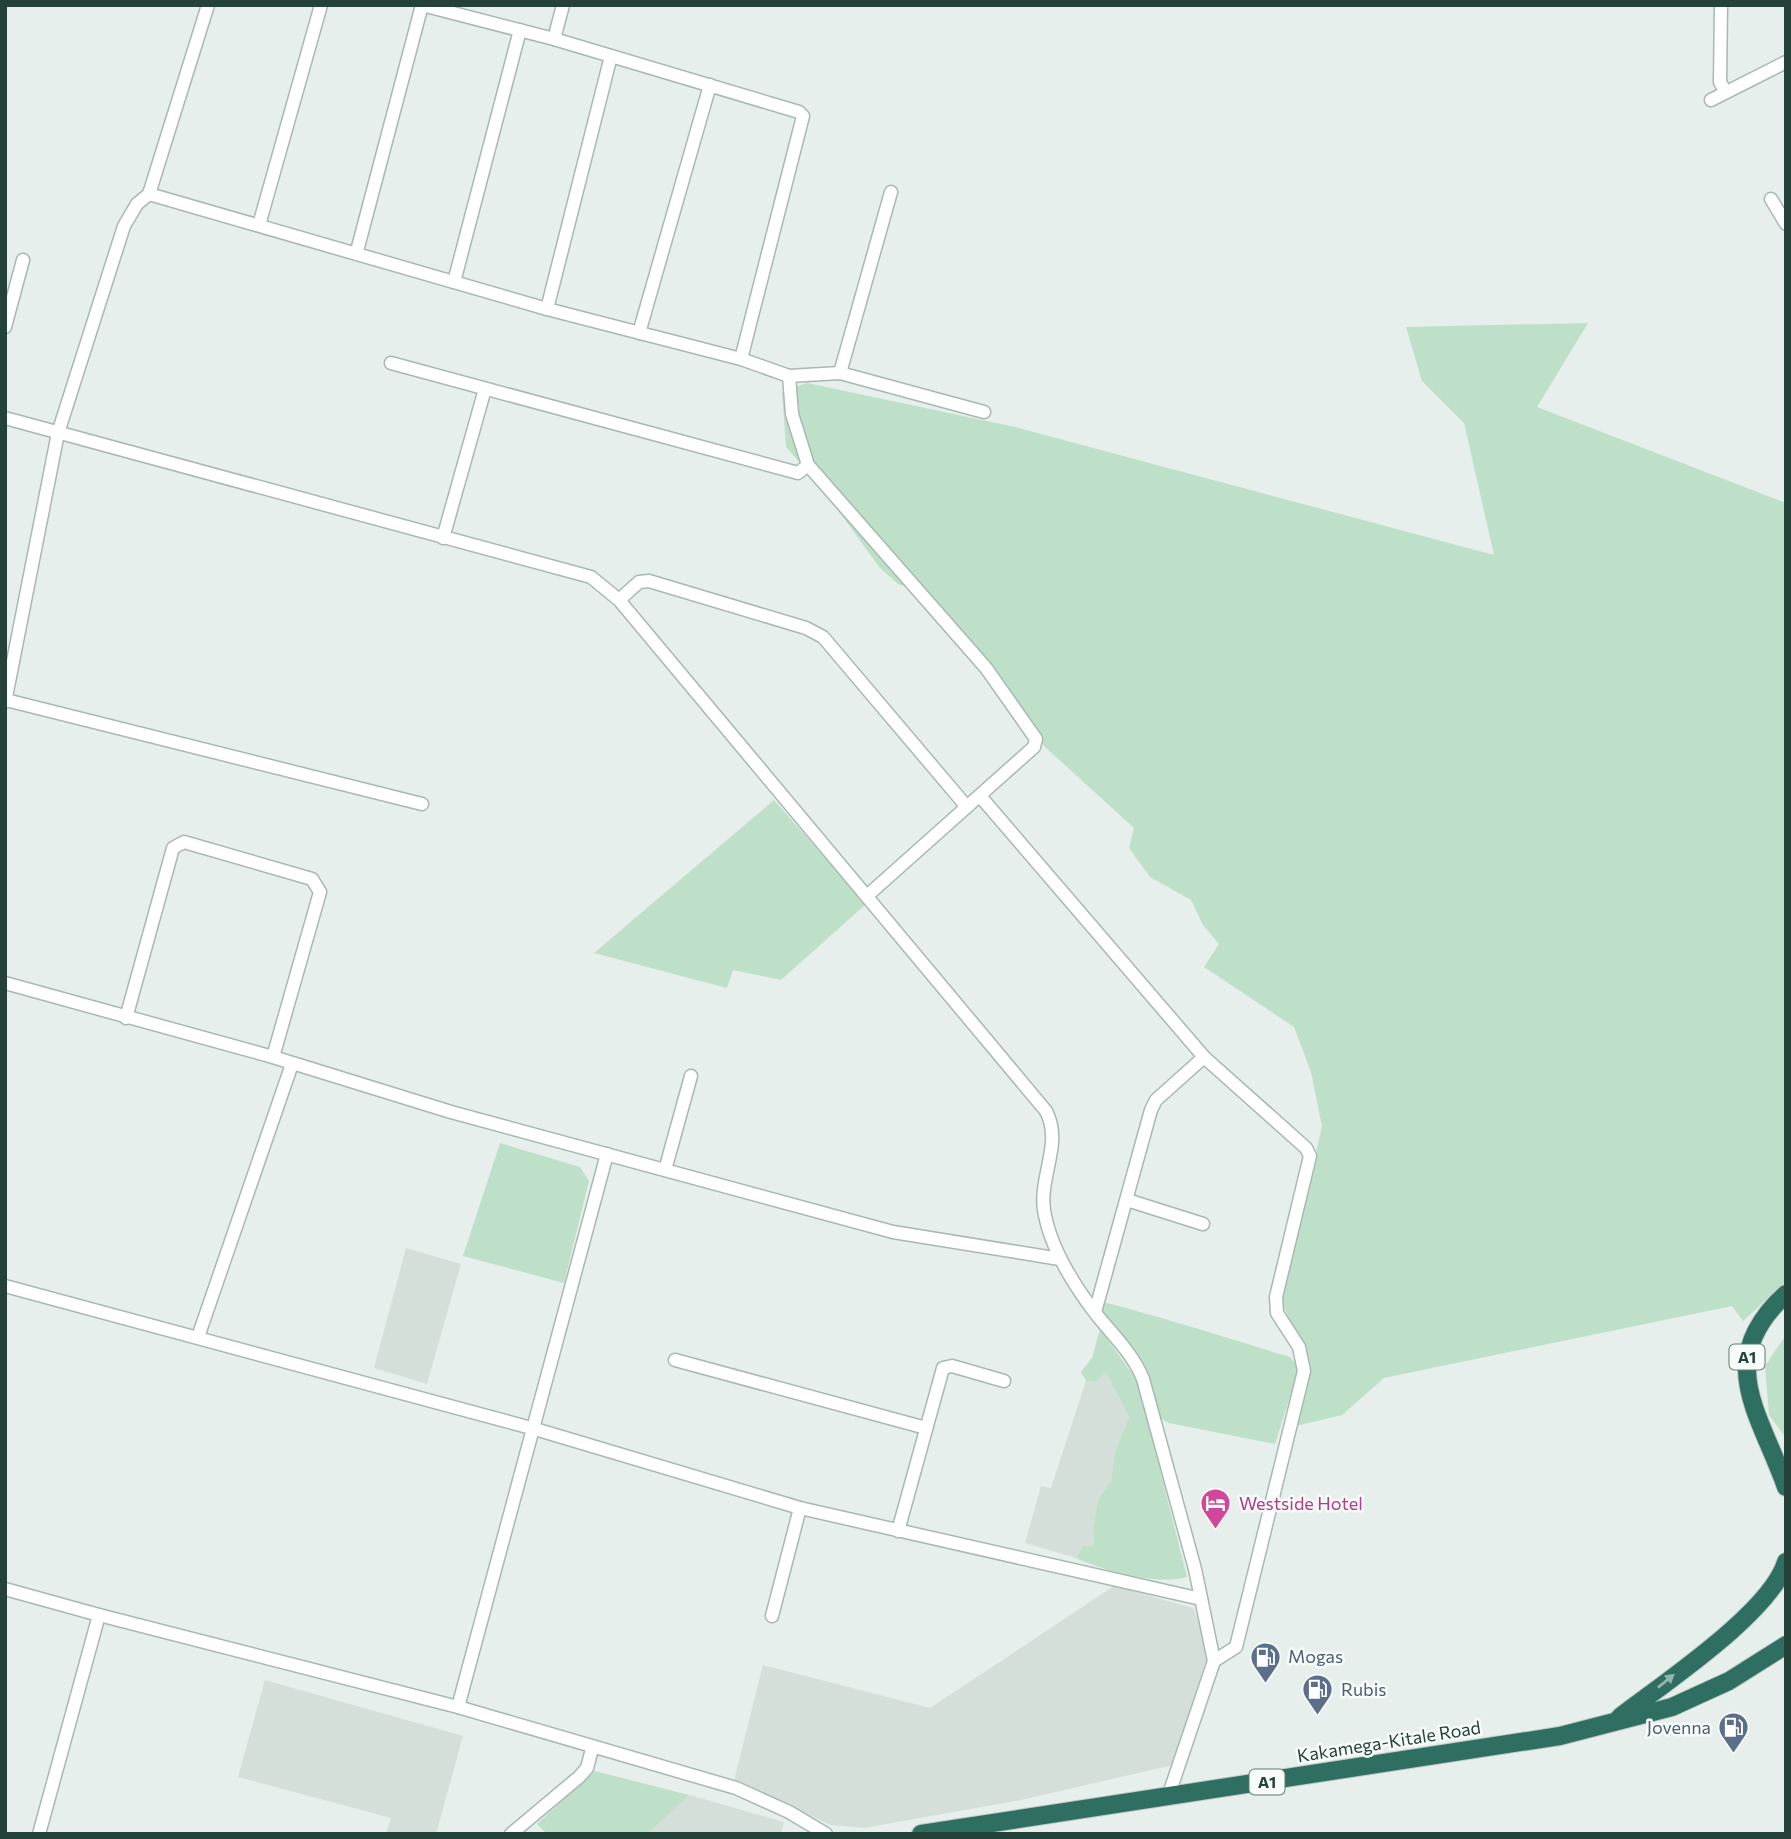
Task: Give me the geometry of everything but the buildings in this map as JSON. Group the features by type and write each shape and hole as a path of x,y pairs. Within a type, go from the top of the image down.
{"highway":[{"name":"A1","path":"1786,1294 1767,1311 1747,1353 1746,1380 1752,1410 1786,1487"},
{"name":"A1","path":"1762,1431 1786,1455"},
{"name":"Kakamega-Kitale Road","path":"1612,1724 1743,1619 1773,1589 1786,1562"},
{"name":"Kakamega-Kitale Road","path":"921,1834 1490,1749 1612,1724 1672,1707 1729,1681 1786,1645"}],"street":[{"path":"208,5 149,194 137,204 124,226 58,433 6,701 422,804"},
{"path":"259,225 321,5"},
{"path":"357,251 422,5 611,55 799,112 804,120 741,359"},
{"path":"554,39 563,5"},
{"path":"1721,5 1720,82 1725,91"},
{"path":"454,282 520,30"},
{"path":"547,309 611,55"},
{"path":"1712,100 1786,62"},
{"path":"639,332 710,85"},
{"path":"840,373 891,192"},
{"path":"149,194 357,251 547,309 741,359 789,376 840,373 984,412"},
{"path":"1771,199 1786,224"},
{"path":"5,327 23,260"},
{"path":"391,363 798,473 808,465"},
{"path":"789,376 792,414 808,465 986,668 1036,739 1034,747 869,895"},
{"path":"443,538 485,389"},
{"path":"5,418 591,577 619,600 869,895 1046,1111 1052,1122 1054,1137 1044,1208 1060,1259 1095,1312 1132,1357 1143,1379 1214,1661 1168,1797"},
{"path":"619,600 639,582 649,581 806,628 823,637 967,807"},
{"path":"980,796 1204,1057 1306,1147 1310,1156 1276,1297 1277,1313 1299,1347 1304,1371 1236,1647 1214,1661"},
{"path":"126,1018 173,848 184,842 312,879 320,892 273,1057"},
{"path":"5,983 607,1154 893,1232 1060,1259"},
{"path":"1095,1312 1153,1105 1204,1057"},
{"path":"198,1337 292,1064"},
{"path":"665,1170 691,1076"},
{"path":"457,1707 535,1429 607,1154"},
{"path":"1127,1200 1203,1224"},
{"path":"5,1286 535,1429 800,1508 1200,1599"},
{"path":"675,1360 926,1428"},
{"path":"898,1531 943,1368 952,1366 1004,1381"},
{"path":"772,1616 800,1508"},
{"path":"5,1589 457,1707 592,1749 736,1788 789,1812 826,1834"},
{"path":"39,1834 99,1615"},
{"path":"511,1834 579,1777 587,1768 592,1749"}],"shaded area":[{"path":"406,1248 461,1264 427,1384 374,1368"},
{"path":"1106,1371 1129,1417 1115,1452 1111,1481 1098,1499 1093,1528 1094,1546 1083,1546 1076,1558 1025,1543 1041,1486 1051,1488 1086,1381 1096,1382"},
{"path":"1114,1586 1193,1608 1210,1647 1173,1765 1021,1800 864,1828 831,1825 734,1781 763,1665 930,1708"},
{"path":"265,1680 463,1736 436,1834 386,1834 391,1818 238,1777"},
{"path":"689,1795 784,1822 781,1834 645,1834"}],"green space":[{"path":"1588,323 1537,407 1786,503 1786,1282 1743,1321 1732,1306 1384,1378 1342,1415 1296,1426 1311,1366 1282,1303 1322,1126 1311,1072 1294,1027 1204,967 1219,944 1203,925 1191,900 1150,877 1129,848 1134,828 1044,746 988,664 927,593 898,584 880,568 819,484 786,447 782,392 807,383 1015,427 1494,555 1464,423 1422,381 1406,327"},
{"path":"774,800 866,904 781,980 733,970 727,988 594,953"},
{"path":"500,1143 580,1167 589,1181 564,1283 463,1256"},
{"path":"1103,1302 1290,1357 1299,1368 1275,1444 1169,1423 1160,1418 1142,1361 1100,1313"},
{"path":"1100,1329 1138,1382 1187,1577 1162,1580 1147,1578 1116,1572 1076,1558 1083,1546 1094,1546 1093,1528 1098,1499 1111,1481 1115,1452 1129,1417 1106,1372 1096,1382 1086,1381 1081,1372 1092,1358"},
{"path":"1786,1335 1786,1438 1769,1415 1765,1366"},
{"path":"595,1771 689,1795 647,1834 547,1834 537,1824"}],"place":[{"name":"Westside Hotel","path":"1216,1531"},
{"name":"Mogas","path":"1265,1684"},
{"name":"Rubis","path":"1318,1717"},
{"name":"Jovenna","path":"1734,1755"}]}
